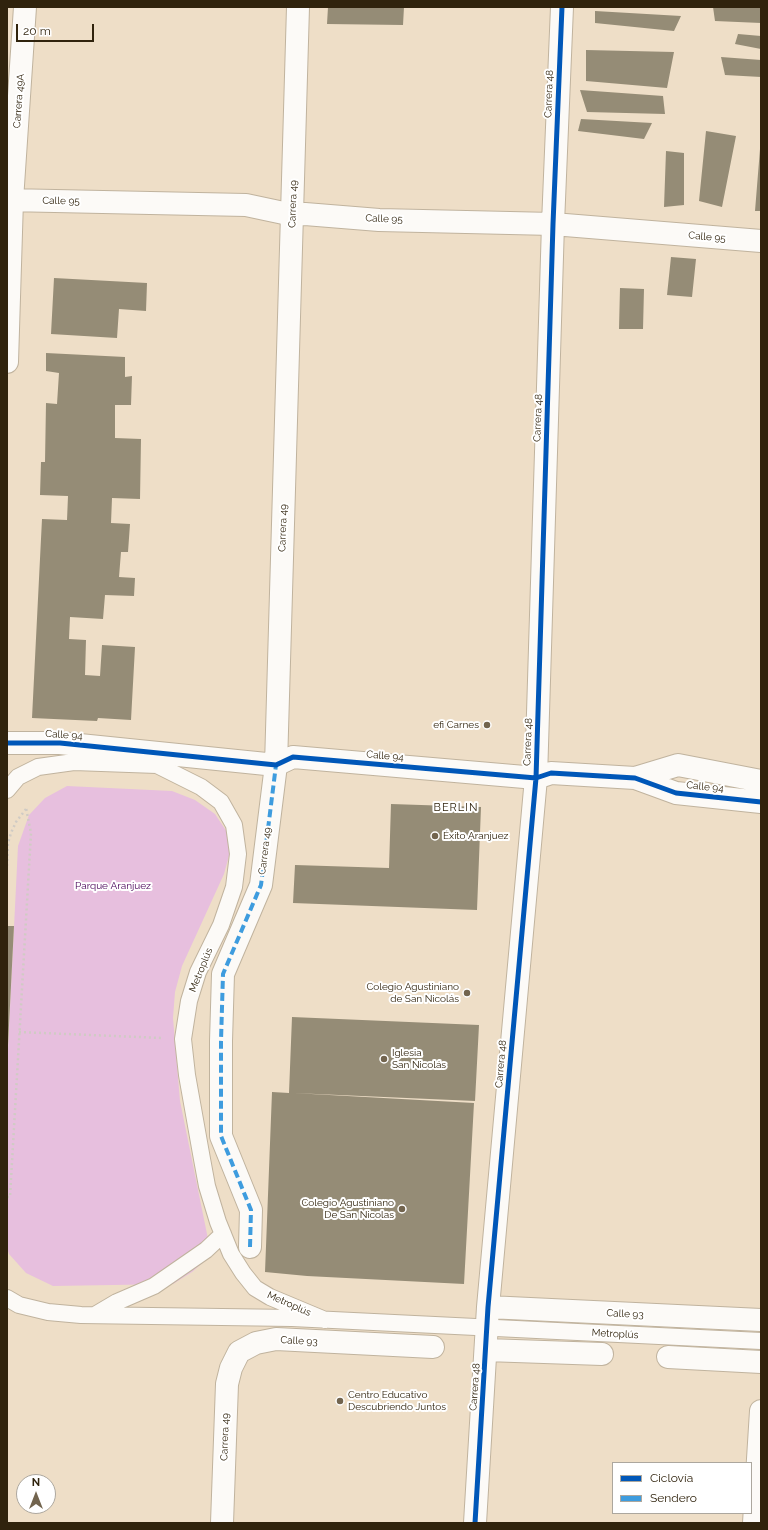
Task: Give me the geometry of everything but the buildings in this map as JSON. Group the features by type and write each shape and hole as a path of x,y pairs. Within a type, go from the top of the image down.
{"street":[{"name":"Carrera 49A","path":"7,362 10,200 25,7"},
{"name":"Carrera 49","path":"250,1247 251,1210 221,1136 223,974 261,885 276,765 298,7"},
{"name":"Carrera 48","path":"475,1523 488,1317 536,778 553,224 562,7"},
{"name":"Calle 95","path":"10,200 246,205 293,215 305,214 379,220 553,224 761,241"},
{"name":"Calle 94","path":"7,743 60,743 276,765 293,757 536,778 551,773 634,778 676,793 761,802"},
{"name":"Calle 94","path":"634,778 678,765 761,781"},
{"name":"Calle 93","path":"488,1317 761,1320"},
{"name":"Calle 93","path":"239,1352 256,1343 276,1339 433,1347"},
{"path":"486,1350 602,1354"},
{"name":"Carrera 49","path":"222,1523 228,1384 231,1368 239,1352"},
{"path":"668,1357 761,1362"},
{"path":"754,1523 761,1412"}],"lane":[{"name":"Metroplús","path":"7,790 18,777 38,767 74,762 157,765 201,787 221,802 234,825 238,854 234,887 221,925 198,972 189,1001 183,1039 202,1159 209,1193 223,1234 231,1254 243,1273 255,1288 270,1297 325,1320"},
{"path":"95,1315 117,1302 154,1286 206,1250 223,1234"},
{"name":"Metroplús","path":"7,1298 19,1305 48,1312 95,1315 325,1320 488,1317 761,1341"}],"path":[{"path":"7,866 8,843 11,833 16,822 26,808 31,833 10,1197 7,1197"},
{"path":"19,1032 183,1039"}],"green space":[{"name":"Parque Aranjuez","path":"67,786 172,791 195,800 215,814 227,832 230,852 224,874 182,966 175,992 173,1018 180,1101 208,1239 207,1259 192,1272 173,1284 53,1286 26,1273 9,1254 7,1248 7,1069 18,846 29,815 45,798"}],"marked path":[{"path":"250,1247 251,1210 221,1136 223,974 261,885 276,765"}],"cycle path":[{"path":"475,1523 488,1307 536,778 553,224 562,7"},
{"path":"7,743 60,743 276,765 293,757 536,778 551,773 635,778 676,793 761,802"}],"place":[{"name":"efi Carnes","path":"487,725"},
{"name":"Éxito Aranjuez","path":"435,836"},
{"name":"Colegio Agustiniano de San Nicolás","path":"467,993"},
{"name":"Iglesia San Nicolás","path":"384,1059"},
{"name":"Colegio Agustiniano De San Nicolas","path":"402,1209"},
{"name":"Centro Educativo Descubriendo Juntos","path":"340,1401"}],"district":[{"name":"BERLIN","path":"456,808"}]}
